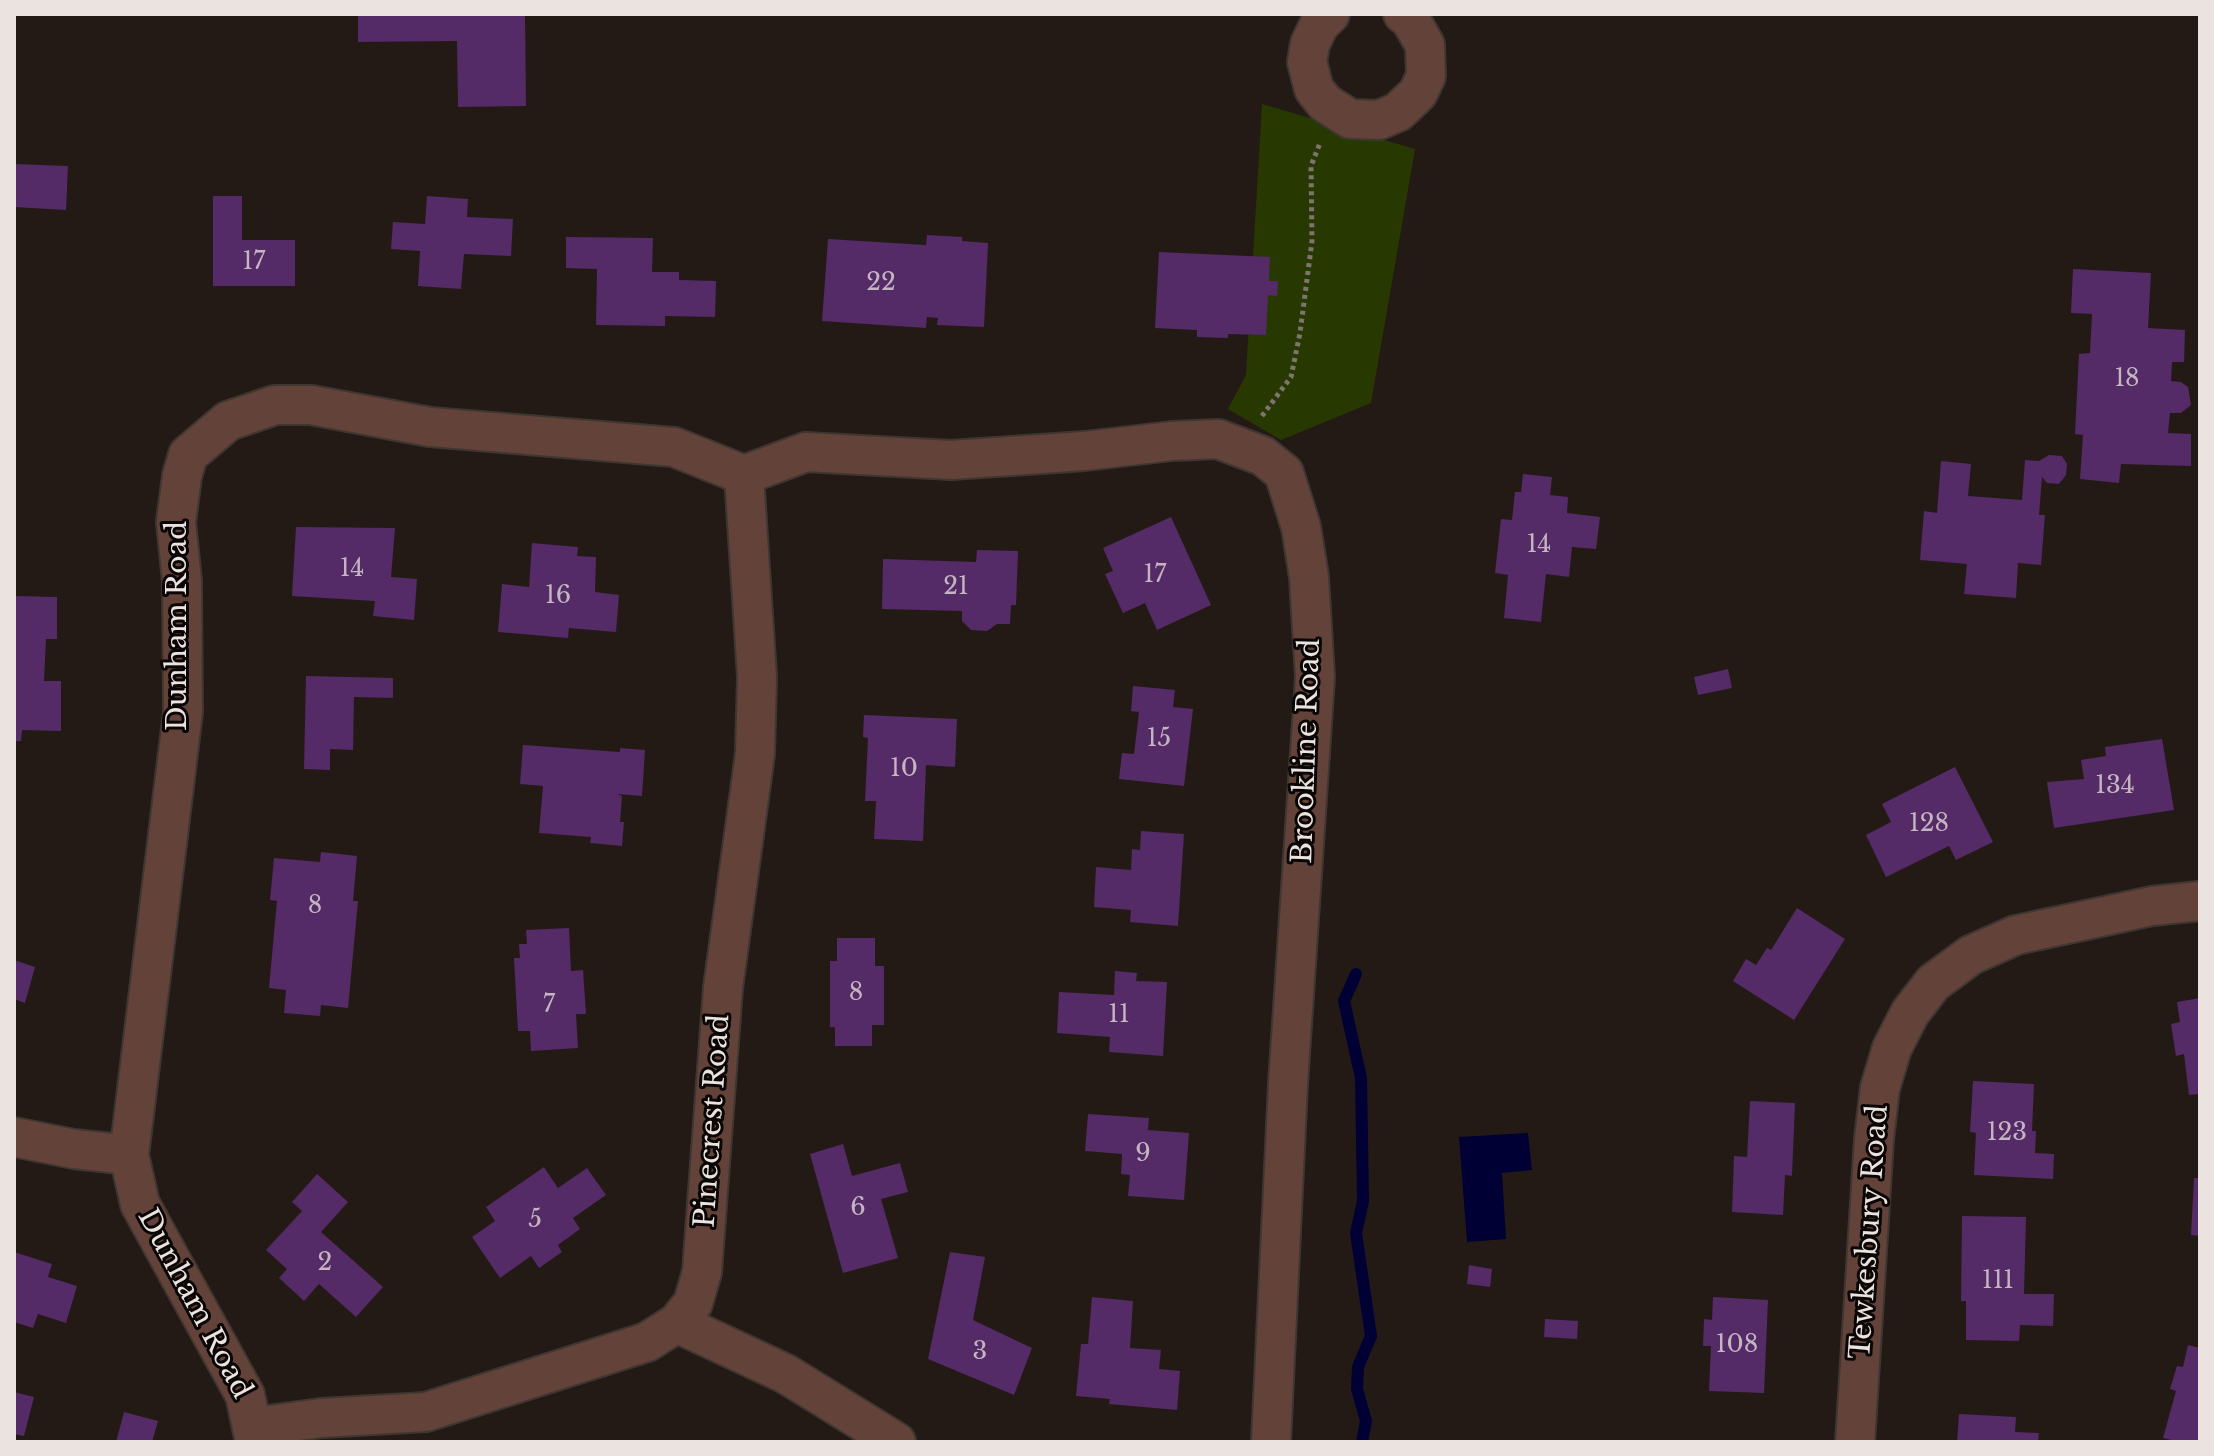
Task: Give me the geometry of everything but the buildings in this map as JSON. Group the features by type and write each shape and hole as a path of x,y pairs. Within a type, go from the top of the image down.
{"street":[{"path":"1330,14 1310,44 1307,62 1314,89 1325,103 1350,119 1379,120 1398,112 1418,93 1426,76 1425,45 1410,19 1403,14"},
{"name":"Dunham Road","path":"254,1434 245,1395 140,1204 129,1155 183,712 182,581 176,522 188,455 228,421 275,405 311,405 430,427 674,447 744,475"},
{"name":"Brookline Road","path":"744,475 806,452 951,460 1218,439 1263,456 1284,473 1292,494 1309,577 1315,677 1288,1084 1271,1442"},
{"name":"Pinecrest Road","path":"254,1434 321,1418 426,1412 647,1342 677,1323 693,1303 702,1272 723,988 755,754 757,677 744,475"},
{"name":"Tewkesbury Road","path":"1855,1442 1880,1088 1892,1048 1910,1013 1933,983 1971,955 2016,935 2152,906 2200,901"},
{"path":"14,1137 74,1149 129,1155"},
{"path":"677,1323 786,1374 896,1442"}],"path":[{"path":"1240,446 1291,377 1307,292 1312,241 1311,166 1335,109"}],"green space":[{"path":"1262,104 1415,149 1371,403 1281,440 1228,409 1246,375"}],"shaded area":[{"path":"1528,1133 1532,1170 1502,1173 1506,1239 1467,1242 1459,1137"}],"waterway":[{"path":"1356,974 1344,1001 1361,1078 1363,1201 1356,1233 1371,1336 1358,1367 1357,1389 1366,1421 1362,1442"}]}
